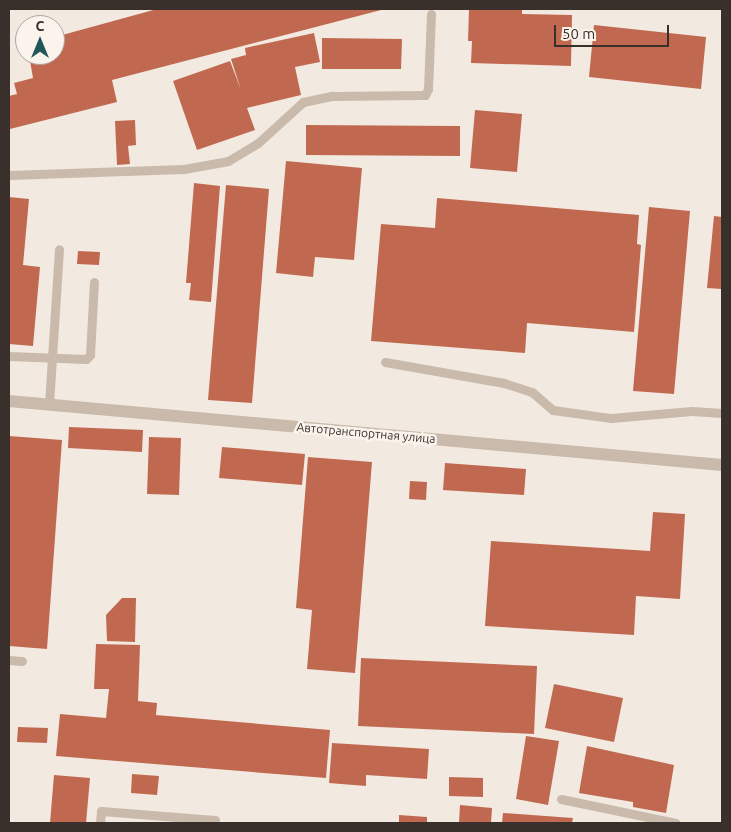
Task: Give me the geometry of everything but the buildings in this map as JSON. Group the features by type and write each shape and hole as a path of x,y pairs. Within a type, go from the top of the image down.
{"street":[{"name":"Автотранспортная улица","path":"9,401 722,465"}],"lane":[{"path":"9,174 184,169 228,161 258,143 303,102 332,96 425,95 428,89 431,14"},
{"path":"49,404 59,249"},
{"path":"9,356 79,360 90,355 94,282"},
{"path":"385,362 504,383 532,392 553,410 611,418 692,411 722,413"},
{"path":"9,660 22,661"},
{"path":"560,799 676,823"},
{"path":"100,823 101,811 215,820 214,823"}]}
